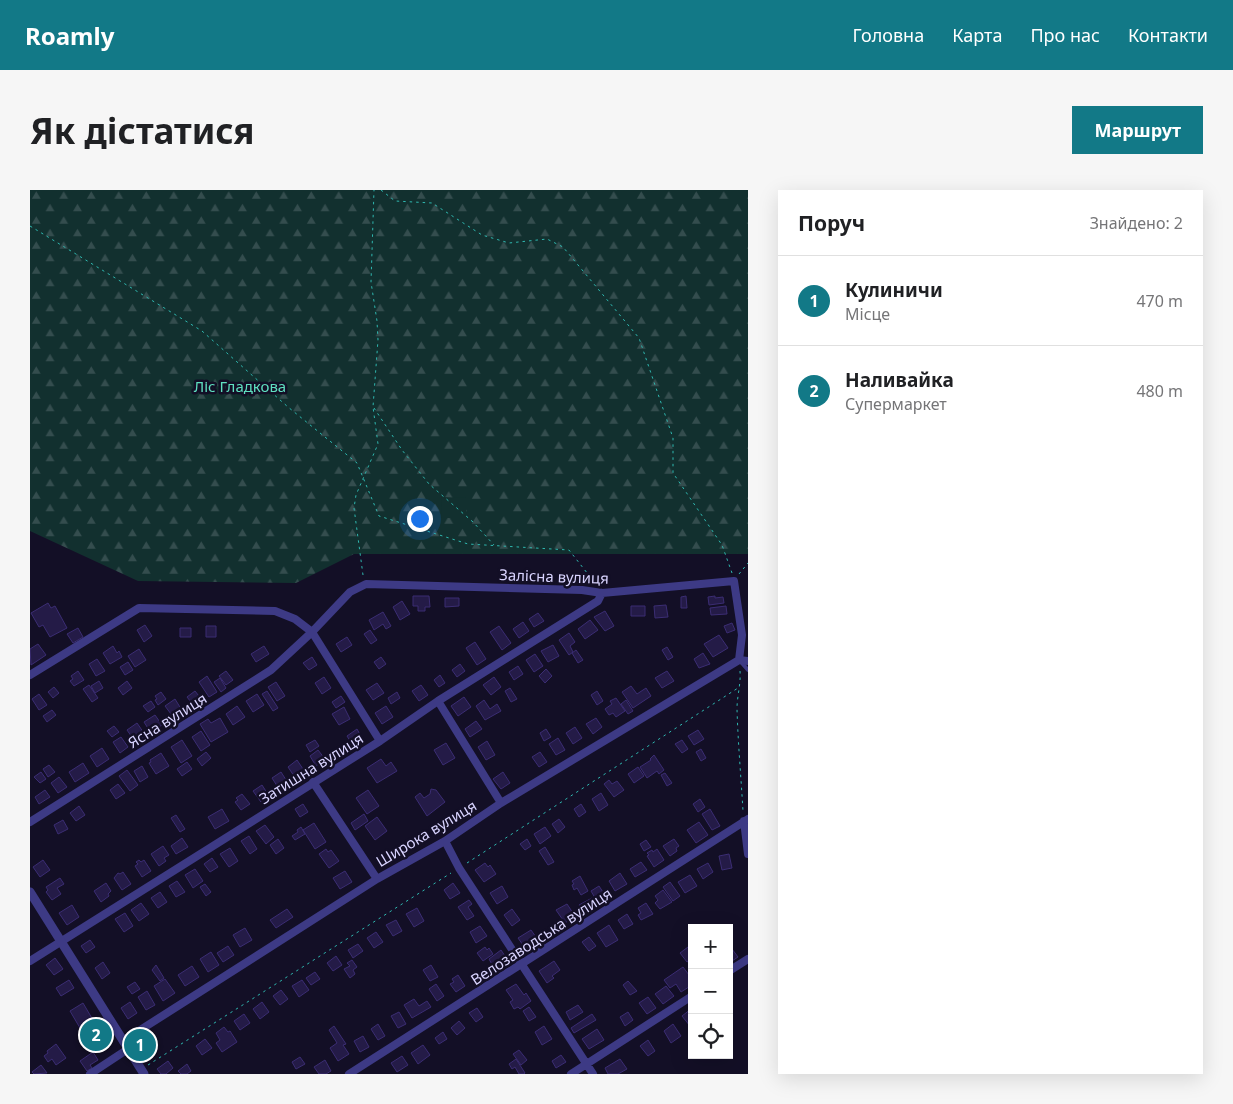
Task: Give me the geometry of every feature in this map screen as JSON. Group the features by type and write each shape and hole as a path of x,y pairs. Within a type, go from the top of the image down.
{"street":[{"name":"Залісна вулиця","path":"366,584 582,590 602,593 734,581"},
{"path":"734,581 742,635 739,660 748,661"},
{"path":"312,632 350,592 366,584"},
{"name":"Затишна вулиця","path":"30,960 380,741 438,701 598,601 602,593"},
{"path":"30,675 138,608 275,611 295,619 312,632 380,741"},
{"name":"Ясна вулиця","path":"30,822 271,670 312,632"},
{"name":"Широка вулиця","path":"123,1041 377,879 444,841 501,803 739,660"},
{"path":"438,701 501,803"},
{"path":"313,782 377,879"},
{"path":"746,820 748,854"},
{"name":"Велозаводська вулиця","path":"349,1074 746,820"},
{"path":"444,841 459,868 593,1074"},
{"path":"30,892 143,1072"},
{"path":"732,969 748,959"},
{"path":"571,1074 688,999"},
{"path":"90,1074 128,1049"}],"lane":[{"path":"739,660 748,670"}],"path":[{"path":"366,584 362,575 354,508 356,495 378,444 373,407 378,340 371,282 374,190"},
{"path":"381,190 394,201 432,203 482,235 509,243 547,238 563,247 639,338 673,438 673,473 722,545 734,581"},
{"path":"30,226 202,331 288,407 357,463 379,516 468,544 568,550 602,593"},
{"path":"373,407 402,450 429,484 473,522 495,545"},
{"path":"734,581 748,563"},
{"path":"739,660 741,681 738,688 737,707 746,820"},
{"path":"143,1072 738,688"}],"green space":[{"name":"Ліс Гладкова","path":"30,190 748,190 748,554 354,554 296,583 138,581 30,531"},
{"path":"442,497 466,498 466,518 441,518"}],"building":[{"path":"413,596 429,596 430,607 425,607 425,611 418,611 418,606 413,606"},
{"path":"686,596 687,608 681,608 681,597"},
{"path":"715,596 715,598 723,597 724,603 709,605 708,597"},
{"path":"445,598 459,598 459,606 445,607"},
{"path":"402,601 410,614 400,620 393,607"},
{"path":"48,603 51,608 55,606 67,628 50,637 43,625 39,627 31,613"},
{"path":"666,605 668,617 655,618 654,606"},
{"path":"631,606 645,606 645,616 631,616"},
{"path":"726,606 727,614 711,615 710,608"},
{"path":"605,611 614,626 605,631 594,617"},
{"path":"383,612 391,626 386,629 383,624 374,630 369,620"},
{"path":"538,613 544,621 534,627 529,619"},
{"path":"590,620 598,630 585,639 578,629"},
{"path":"523,622 529,631 519,638 513,629"},
{"path":"732,623 735,630 727,633 724,626"},
{"path":"145,625 152,636 144,642 137,630"},
{"path":"206,626 216,626 216,637 206,637"},
{"path":"499,626 511,643 502,650 490,632"},
{"path":"78,628 83,637 73,643 67,634"},
{"path":"180,628 191,628 191,637 180,637"},
{"path":"370,630 377,640 371,644 364,634"},
{"path":"569,633 575,642 570,646 573,652 569,655 559,640"},
{"path":"719,635 728,648 713,657 704,644"},
{"path":"347,637 352,645 341,652 336,644"},
{"path":"475,642 486,659 477,665 466,648"},
{"path":"38,644 46,655 31,665 30,649"},
{"path":"553,645 559,656 548,662 541,651"},
{"path":"113,646 122,657 110,664 103,653"},
{"path":"264,646 269,654 256,662 251,654"},
{"path":"667,647 673,657 668,660 662,650"},
{"path":"139,649 146,660 135,667 128,656"},
{"path":"576,650 583,660 578,663 572,653"},
{"path":"703,653 710,664 699,668 694,659"},
{"path":"535,654 543,666 534,672 526,660"},
{"path":"312,657 317,665 309,670 303,663"},
{"path":"381,657 386,664 379,669 374,662"},
{"path":"97,659 105,671 96,676 89,664"},
{"path":"128,662 133,670 125,675 120,667"},
{"path":"460,664 465,671 457,677 452,670"},
{"path":"518,666 523,674 514,680 509,672"},
{"path":"546,669 552,676 545,683 539,676"},
{"path":"78,671 84,680 74,686 70,681 73,679 71,676"},
{"path":"226,671 233,680 226,685 219,676"},
{"path":"667,671 674,681 662,688 655,678"},
{"path":"440,675 445,683 439,687 434,680"},
{"path":"207,676 217,692 209,697 199,682"},
{"path":"324,677 331,688 322,694 315,683"},
{"path":"494,677 501,687 491,695 483,685"},
{"path":"220,678 226,688 221,692 214,682"},
{"path":"99,681 103,688 95,693 91,686"},
{"path":"127,681 132,688 123,695 118,688"},
{"path":"276,682 285,696 277,701 268,687"},
{"path":"377,683 384,693 373,700 366,690"},
{"path":"89,685 98,698 92,702 83,689"},
{"path":"421,685 428,695 419,701 412,691"},
{"path":"631,686 637,694 646,688 651,696 633,708 622,692"},
{"path":"54,687 59,693 53,698 48,692"},
{"path":"510,688 517,699 511,702 505,691"},
{"path":"195,691 202,700 194,706 187,697"},
{"path":"267,691 278,708 273,711 262,694"},
{"path":"597,691 603,701 597,705 591,695"},
{"path":"161,692 166,699 158,705 155,696"},
{"path":"397,692 400,698 391,704 388,698"},
{"path":"39,694 47,705 39,710 32,699"},
{"path":"257,694 264,705 253,712 246,701"},
{"path":"341,696 345,702 336,708 332,702"},
{"path":"464,697 471,707 458,716 451,706"},
{"path":"616,698 625,711 616,717 613,713 609,715 605,709 612,704 610,701"},
{"path":"175,699 183,712 174,718 165,706"},
{"path":"484,700 490,709 497,704 501,711 485,720 476,706"},
{"path":"626,700 633,711 628,714 621,704"},
{"path":"151,701 155,707 148,712 143,706"},
{"path":"237,706 245,717 233,725 226,714"},
{"path":"386,706 393,717 382,724 375,713"},
{"path":"344,707 350,719 339,725 332,714"},
{"path":"52,710 56,715 47,722 43,716"},
{"path":"155,715 162,725 151,733 144,722"},
{"path":"220,718 228,732 211,742 200,724 208,719 211,723"},
{"path":"596,718 602,727 593,734 586,724"},
{"path":"476,721 482,729 470,737 465,729"},
{"path":"137,723 146,736 136,743 127,730"},
{"path":"114,726 119,732 112,737 107,731"},
{"path":"575,727 582,738 573,744 566,733"},
{"path":"357,729 362,738 352,744 347,736"},
{"path":"546,729 551,737 544,741 540,733"},
{"path":"698,730 704,739 694,745 688,736"},
{"path":"201,731 210,745 201,751 192,737"},
{"path":"121,737 128,747 120,753 113,742"},
{"path":"558,738 565,750 556,755 549,744"},
{"path":"182,740 192,756 181,763 171,747"},
{"path":"315,740 319,746 310,752 306,745"},
{"path":"682,740 688,749 682,753 675,744"},
{"path":"487,741 495,755 486,760 478,747"},
{"path":"446,743 455,758 443,765 434,750"},
{"path":"102,748 109,759 97,767 90,756"},
{"path":"701,749 706,758 701,761 696,752"},
{"path":"318,750 325,759 316,766 310,756"},
{"path":"206,752 211,758 202,766 197,759"},
{"path":"540,752 547,762 539,767 532,757"},
{"path":"161,753 169,766 156,774 149,763 151,762 150,760"},
{"path":"654,755 664,770 659,774 657,771 647,778 640,767 651,760"},
{"path":"381,759 386,766 391,762 397,771 377,783 367,768"},
{"path":"297,760 305,772 296,779 288,767"},
{"path":"187,762 192,769 182,776 177,769"},
{"path":"83,763 89,773 75,782 69,772"},
{"path":"49,765 55,772 48,777 43,769"},
{"path":"142,766 148,777 140,782 134,771"},
{"path":"638,767 644,776 634,783 628,774"},
{"path":"127,770 138,785 130,791 119,776"},
{"path":"41,772 46,779 40,783 34,777"},
{"path":"281,772 288,783 279,789 272,778"},
{"path":"503,772 510,783 501,789 493,779"},
{"path":"665,773 672,783 667,786 661,775"},
{"path":"59,777 67,787 58,793 51,783"},
{"path":"609,780 612,784 617,781 624,790 614,797 604,784"},
{"path":"118,784 125,793 116,799 110,790"},
{"path":"262,785 269,796 261,802 253,791"},
{"path":"431,789 436,790 445,802 427,816 415,797 420,793 424,798 430,794"},
{"path":"45,790 50,797 39,804 35,797"},
{"path":"368,790 379,806 367,814 356,798"},
{"path":"601,793 608,805 599,811 592,799"},
{"path":"242,794 250,804 241,810 235,802 238,800 236,798"},
{"path":"700,799 705,807 698,812 693,804"},
{"path":"303,804 308,812 300,817 295,809"},
{"path":"581,804 586,812 579,817 574,809"},
{"path":"79,806 85,815 76,821 70,813"},
{"path":"222,809 229,821 215,829 208,817"},
{"path":"710,809 720,826 712,830 702,814"},
{"path":"364,814 368,821 355,830 351,823"},
{"path":"176,815 185,829 180,832 171,818"},
{"path":"377,817 387,831 375,840 365,826"},
{"path":"559,819 565,827 558,833 552,824"},
{"path":"63,820 68,829 58,834 54,825"},
{"path":"699,822 708,835 696,843 687,830"},
{"path":"314,823 326,842 315,849 303,830"},
{"path":"265,825 274,837 266,844 256,831"},
{"path":"301,827 305,834 295,840 292,836"},
{"path":"545,827 551,836 540,844 534,834"},
{"path":"249,836 257,849 250,854 241,841"},
{"path":"182,838 188,847 176,854 171,846"},
{"path":"278,839 284,848 276,854 270,845"},
{"path":"527,839 531,846 525,850 520,844"},
{"path":"674,839 679,846 676,848 677,851 670,856 663,846"},
{"path":"646,840 651,847 644,851 640,844"},
{"path":"163,846 169,855 164,858 166,861 159,866 151,854"},
{"path":"545,847 554,862 548,865 539,851"},
{"path":"230,848 238,861 229,867 220,854"},
{"path":"326,849 328,852 331,850 339,861 329,868 319,854"},
{"path":"657,849 664,860 654,867 647,853"},
{"path":"729,854 732,868 722,870 719,856"},
{"path":"212,858 218,867 210,872 204,864"},
{"path":"43,860 50,870 40,877 33,867"},
{"path":"139,860 141,862 144,860 151,871 142,877 135,866"},
{"path":"641,862 647,870 635,877 630,869"},
{"path":"485,863 488,867 490,865 496,874 484,882 475,870"},
{"path":"708,863 713,872 703,879 697,869"},
{"path":"195,869 203,881 193,888 185,875"},
{"path":"345,871 352,882 340,889 333,878"},
{"path":"123,872 131,884 122,890 114,878 118,873"},
{"path":"620,873 627,884 615,891 609,881"},
{"path":"690,875 697,886 685,893 678,882"},
{"path":"580,876 588,891 581,895 577,888 574,890 572,885 574,884 572,881"},
{"path":"60,878 64,884 57,888 61,894 52,900 46,892 48,890 46,887"},
{"path":"177,881 185,892 176,897 169,886"},
{"path":"670,882 680,896 673,901 663,887"},
{"path":"106,883 111,891 108,894 109,896 101,902 94,891"},
{"path":"453,883 460,893 450,899 444,890"},
{"path":"205,884 211,892 206,896 200,887"},
{"path":"502,886 508,897 497,904 490,893"},
{"path":"599,886 607,898 598,903 591,891"},
{"path":"663,890 672,902 660,909 655,903 658,900 655,896"},
{"path":"160,892 167,902 158,908 151,898"},
{"path":"592,898 598,907 594,910 590,903 582,909 579,905"},
{"path":"469,900 472,904 468,907 474,916 467,920 458,907"},
{"path":"141,903 149,914 139,921 131,910"},
{"path":"646,903 653,914 641,920 638,915 641,913 638,908"},
{"path":"567,904 575,916 565,923 556,910"},
{"path":"72,905 79,917 67,925 59,913"},
{"path":"417,908 424,921 414,927 406,914"},
{"path":"287,909 293,917 276,928 270,920"},
{"path":"512,909 520,920 512,926 504,915"},
{"path":"125,913 133,926 124,932 115,919"},
{"path":"627,914 633,924 624,929 618,920"},
{"path":"396,920 402,931 393,936 386,925"},
{"path":"609,925 618,940 606,947 597,933"},
{"path":"480,926 487,936 476,943 470,932"},
{"path":"245,928 252,940 240,947 233,935"},
{"path":"531,930 538,940 525,948 518,938"},
{"path":"376,932 383,942 374,948 367,938"},
{"path":"589,937 596,946 589,951 582,942"},
{"path":"90,940 95,947 86,953 81,946"},
{"path":"358,944 363,951 353,958 348,950"},
{"path":"228,946 234,955 223,962 217,953"},
{"path":"485,947 487,950 489,948 493,954 483,961 477,953"},
{"path":"688,947 688,961 687,962 680,953"},
{"path":"501,950 507,959 494,968 489,959"},
{"path":"733,950 738,957 733,960"},
{"path":"211,952 219,965 208,972 200,959"},
{"path":"336,956 342,965 333,971 327,963"},
{"path":"55,958 63,969 54,975 46,965"},
{"path":"352,960 357,967 353,970 355,974 350,978 344,969 350,966 347,963"},
{"path":"554,961 560,970 547,983 539,971"},
{"path":"103,962 110,973 102,979 95,968"},
{"path":"156,965 164,978 160,981 152,970"},
{"path":"431,965 438,977 430,981 423,970"},
{"path":"192,966 199,977 185,986 178,975"},
{"path":"683,967 688,974 688,988 681,992 676,984 670,988 664,980"},
{"path":"315,972 320,979 311,985 306,978"},
{"path":"458,975 465,986 456,992 450,984 454,982 452,979"},
{"path":"165,979 175,993 163,1001 154,986"},
{"path":"69,980 74,988 61,996 56,988"},
{"path":"302,980 309,990 299,997 292,986"},
{"path":"628,981 637,991 630,995 623,985"},
{"path":"135,982 140,989 132,994 127,987"},
{"path":"436,984 444,996 437,1001 429,989"},
{"path":"516,984 524,995 526,993 531,1001 520,1009 518,1007 514,1009 510,1002 513,1000 506,990"},
{"path":"666,986 674,996 663,1004 655,994"},
{"path":"281,990 288,999 280,1005 273,996"},
{"path":"147,991 155,1005 146,1010 138,997"},
{"path":"648,997 656,1008 647,1014 639,1003"},
{"path":"414,999 419,1006 427,1001 431,1007 412,1018 404,1005"},
{"path":"130,1002 137,1013 128,1019 121,1008"},
{"path":"262,1002 269,1012 260,1019 253,1009"},
{"path":"83,1003 93,1020 80,1028 70,1011"},
{"path":"578,1005 583,1012 570,1020 566,1012"},
{"path":"529,1007 536,1017 529,1021 523,1011"},
{"path":"477,1008 483,1017 476,1022 469,1013"},
{"path":"688,1011 688,1024 682,1016"},
{"path":"399,1012 406,1024 398,1028 391,1016"},
{"path":"628,1012 633,1020 625,1026 620,1017"},
{"path":"244,1014 250,1023 240,1030 234,1021"},
{"path":"592,1014 596,1020 574,1033 571,1028"},
{"path":"459,1021 465,1028 457,1035 451,1028"},
{"path":"96,1023 105,1037 89,1047 80,1033"},
{"path":"378,1024 385,1036 378,1040 371,1029"},
{"path":"673,1024 681,1036 671,1043 664,1031"},
{"path":"334,1026 346,1044 343,1045 349,1054 338,1061 330,1048 337,1043 329,1030"},
{"path":"544,1026 552,1039 542,1045 535,1032"},
{"path":"224,1027 228,1032 230,1031 237,1042 222,1052 216,1043 220,1040 216,1033"},
{"path":"597,1029 604,1040 589,1049 582,1039"},
{"path":"443,1032 447,1039 439,1044 435,1038"},
{"path":"363,1036 369,1047 360,1052 354,1041"},
{"path":"205,1039 212,1048 202,1055 196,1046"},
{"path":"648,1040 655,1051 648,1056 640,1046"},
{"path":"56,1044 66,1058 56,1065 52,1059 48,1062 44,1056"},
{"path":"423,1045 430,1055 418,1064 411,1053"},
{"path":"519,1050 527,1060 521,1065 513,1054"},
{"path":"93,1052 98,1060 90,1065 92,1068 87,1071 80,1061"},
{"path":"561,1055 566,1062 556,1068 552,1061"},
{"path":"402,1056 408,1065 397,1072 391,1063"},
{"path":"300,1057 305,1064 296,1069 292,1062"},
{"path":"516,1059 524,1074 519,1074 515,1067 512,1069 509,1064"},
{"path":"620,1059 627,1069 618,1074 608,1074 605,1068"},
{"path":"325,1060 331,1071 326,1074 319,1074 314,1067"},
{"path":"168,1061 173,1068 166,1074 161,1074 157,1069"},
{"path":"187,1064 191,1071 187,1074 181,1074 178,1071"},
{"path":"41,1065 47,1073 34,1074 32,1072"}],"place":[{"name":"Наливайка","path":"96,1035"},
{"name":"Кулиничи","path":"140,1045"}]}
